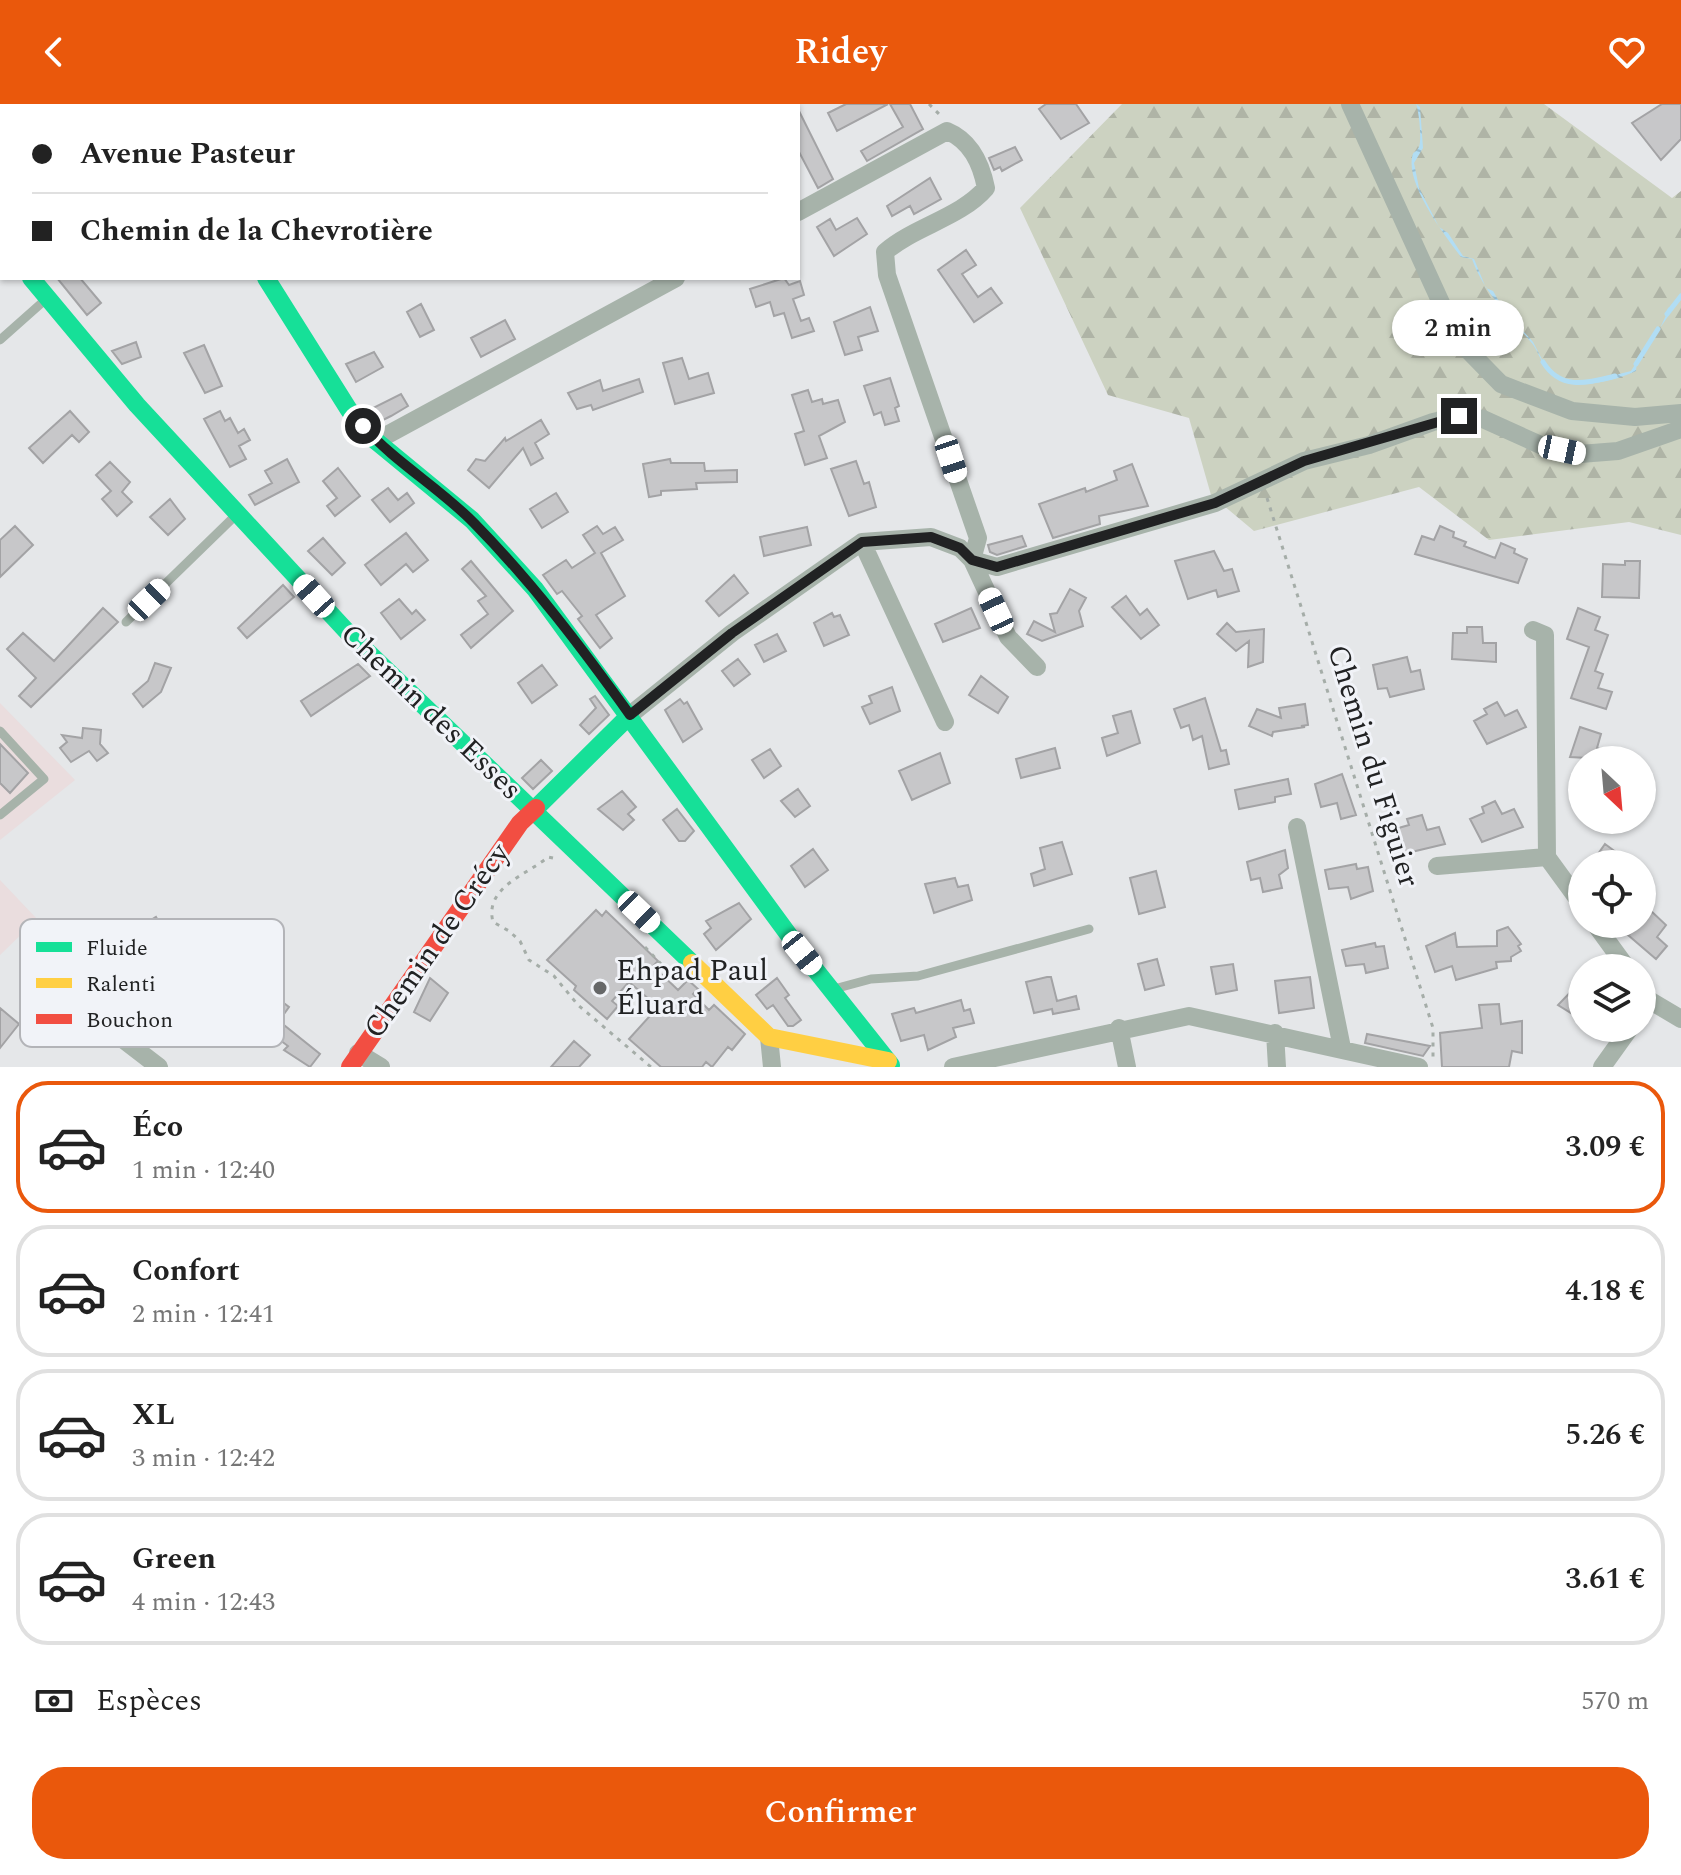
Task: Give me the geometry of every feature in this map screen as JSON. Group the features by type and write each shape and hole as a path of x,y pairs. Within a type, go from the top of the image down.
{"street":[{"path":"1350,104 1458,340 1501,384 1572,411 1635,417 1681,413"},
{"path":"800,211 947,131 960,136 981,163 986,188 975,201 901,239 885,252 887,275 978,538 972,560"},
{"name":"Chemin des Esses","path":"33,280 137,405 352,637 769,1037"},
{"path":"267,280 349,410 376,441 472,520 535,589 831,990 891,1064"},
{"path":"376,441 672,280"},
{"path":"972,560 997,567 1215,503 1304,461 1459,416 1483,419 1545,447 1580,454 1618,451 1681,429"},
{"path":"630,715 743,624 862,542 931,537 960,548 972,560 1008,637 1037,667"},
{"path":"862,542 945,722"},
{"path":"1533,630 1545,635 1547,857 1568,886"},
{"name":"Chemin de Crécy","path":"354,1060 532,810 630,715"},
{"path":"1297,827 1342,1048"},
{"path":"1437,866 1547,857"},
{"path":"1656,1006 1681,1019"},
{"path":"953,1067 1119,1028 1189,1016 1419,1067"},
{"path":"1119,1028 1127,1067"},
{"path":"1275,1033 1277,1067"},
{"path":"772,1067 769,1037 891,1064"},
{"path":"1602,1067 1620,1042"},
{"path":"133,1047 159,1067"},
{"path":"354,1060 381,1067"}],"lane":[{"path":"0,340 47,298"},
{"path":"126,622 239,513"},
{"path":"0,731 44,779 0,815"},
{"path":"831,990 871,979 918,976 1089,929"}],"path":[{"name":"Chemin du Figuier","path":"1261,479 1433,1028 1433,1067"},
{"path":"562,864 548,857 508,883 494,900 491,913 493,922 520,941 529,960 554,976 578,1005 651,1067"},
{"path":"649,943 644,947 661,964 682,953"}],"shaded area":[{"path":"0,703 75,780 0,840"},
{"path":"0,880 37,919 20,919 20,936 0,955"}],"green space":[{"path":"1122,104 1544,104 1672,198 1681,191 1681,535 1629,522 1489,540 1419,487 1254,531 1211,495 1189,418 1108,395 1020,208"}],"water":[{"path":"1416,104 1420,107 1423,148 1414,163 1419,188 1438,225 1421,196 1412,169 1412,156 1419,147 1420,138"},
{"path":"1440,227 1448,233 1463,256 1474,259 1485,285 1472,259 1461,257"},
{"path":"1487,288 1493,291 1504,310 1533,342 1547,369 1532,344 1497,303"},
{"path":"1670,307 1669,315 1659,329 1668,308"},
{"path":"1637,362 1636,371 1625,376 1583,383 1631,371"}],"building":[{"path":"846,104 888,104 837,131 828,113"},
{"path":"890,104 910,104 923,129 867,161 861,151 903,127"},
{"path":"1046,104 1076,104 1089,123 1061,139 1039,109"},
{"path":"1662,104 1681,104 1681,139 1661,160 1632,123"},
{"path":"800,113 833,179 818,188 800,154"},
{"path":"1015,147 1022,160 1002,171 1000,167 994,170 989,158"},
{"path":"930,178 941,199 914,214 910,206 892,216 887,206"},
{"path":"857,218 867,234 834,256 817,227 830,219 836,230"},
{"path":"966,250 976,265 962,274 978,297 991,288 1002,303 974,322 938,270"},
{"path":"59,280 82,280 101,303 87,315"},
{"path":"778,280 785,280 789,285 800,281 804,295 793,299 801,321 809,318 814,331 792,338 784,313 774,316 770,302 756,307 750,289"},
{"path":"421,304 434,330 420,337 407,312"},
{"path":"870,307 878,331 858,337 862,350 845,355 834,322"},
{"path":"505,320 515,339 481,357 471,338"},
{"path":"136,342 141,357 122,364 112,351"},
{"path":"204,345 222,386 205,393 184,353"},
{"path":"374,352 383,367 356,382 346,364"},
{"path":"682,358 689,379 708,373 714,393 675,404 663,363"},
{"path":"890,378 899,406 895,408 899,421 885,425 881,412 874,415 864,386"},
{"path":"639,379 643,392 593,410 591,405 577,409 568,393 600,380 603,391"},
{"path":"808,390 812,402 822,399 823,404 838,400 845,422 819,436 827,458 805,465 795,434 804,431 792,395"},
{"path":"401,394 408,406 379,422 369,410"},
{"path":"70,411 89,432 79,442 72,435 43,463 29,448"},
{"path":"220,411 225,421 230,418 238,433 244,429 250,440 239,446 246,459 230,467 204,419"},
{"path":"541,420 549,434 535,443 543,458 531,465 523,448 489,488 468,470 476,459 485,461 505,438 506,441"},
{"path":"287,459 299,482 255,505 249,495 272,483 265,471"},
{"path":"670,459 671,463 704,463 705,471 737,470 737,482 696,483 697,489 661,491 661,495 649,497 643,464"},
{"path":"856,461 864,484 869,482 876,507 849,516 831,469"},
{"path":"110,462 130,482 122,492 132,502 117,516 102,499 111,491 96,475"},
{"path":"1132,464 1148,506 1099,516 1100,524 1053,538 1039,504 1117,480 1114,471"},
{"path":"338,468 360,496 335,516 327,506 337,498 323,481"},
{"path":"388,488 398,500 407,493 414,503 390,522 372,500"},
{"path":"556,493 568,512 542,528 530,509"},
{"path":"170,499 185,519 168,535 150,517"},
{"path":"15,526 33,545 0,577 0,540"},
{"path":"597,526 603,534 615,527 623,540 601,553 625,596 596,615 612,638 600,648 578,619 582,616 562,591 557,594 543,575 566,560 572,568 595,553 583,535"},
{"path":"1440,526 1454,532 1453,537 1466,542 1464,546 1495,558 1501,543 1515,549 1514,553 1527,559 1518,583 1415,554 1422,536 1434,540"},
{"path":"807,527 811,545 764,556 760,537"},
{"path":"406,533 428,560 413,572 406,564 381,585 365,565"},
{"path":"1022,536 1026,546 997,555 990,552 988,545"},
{"path":"323,538 345,563 332,575 308,551"},
{"path":"1214,551 1224,571 1232,569 1239,591 1218,597 1216,590 1188,599 1175,561"},
{"path":"471,561 513,611 471,648 461,635 488,614 478,601 486,596 462,569"},
{"path":"1625,561 1640,561 1639,598 1602,597 1603,564 1625,565"},
{"path":"734,575 748,593 719,616 706,601"},
{"path":"283,585 294,597 247,638 238,628"},
{"path":"1070,589 1086,598 1079,611 1083,626 1042,641 1027,634 1034,621 1055,632 1050,614 1057,613"},
{"path":"1126,596 1140,615 1147,609 1159,625 1141,639 1112,607"},
{"path":"399,599 412,614 416,610 425,620 401,639 381,613"},
{"path":"103,608 118,622 31,707 19,696 36,678 7,649 23,633 54,661"},
{"path":"971,608 980,628 943,642 935,624"},
{"path":"1578,608 1600,617 1595,630 1608,635 1595,671 1603,674 1598,688 1612,692 1606,709 1571,698 1589,647 1567,639"},
{"path":"832,613 834,617 840,615 849,635 824,646 814,623"},
{"path":"1227,623 1236,632 1264,629 1263,662 1248,667 1249,641 1236,651 1217,634"},
{"path":"1467,627 1482,627 1483,643 1496,643 1496,662 1452,659 1453,633 1467,633"},
{"path":"777,634 786,651 764,662 755,645"},
{"path":"1407,657 1411,672 1420,670 1424,689 1390,697 1387,688 1378,689 1373,665"},
{"path":"738,659 750,674 734,686 722,671"},
{"path":"155,663 171,668 161,692 143,707 133,694 148,681"},
{"path":"358,664 370,676 311,716 301,701"},
{"path":"542,665 557,685 532,703 518,683"},
{"path":"981,676 1008,697 998,713 969,695"},
{"path":"892,687 900,711 870,724 862,707 872,703 869,696"},
{"path":"595,696 609,715 589,734 580,725 596,708 590,699"},
{"path":"1205,698 1221,751 1226,750 1229,764 1209,769 1202,736 1193,740 1189,725 1181,728 1174,709"},
{"path":"680,699 684,704 687,702 702,729 683,742 665,710"},
{"path":"1497,702 1505,716 1517,710 1526,727 1487,744 1474,721 1487,714 1484,709"},
{"path":"1305,704 1308,725 1301,726 1305,727 1273,732 1272,736 1249,726 1257,709 1281,718 1279,708"},
{"path":"1131,711 1140,743 1107,756 1102,738 1118,733 1113,716"},
{"path":"1580,727 1601,734 1598,746 1574,746"},
{"path":"83,728 101,730 100,744 108,753 97,761 89,751 71,762 60,748 67,742 62,735 82,738"},
{"path":"0,744 28,773 10,793 0,783"},
{"path":"1055,748 1060,768 1021,778 1016,759"},
{"path":"770,749 781,766 764,778 752,760"},
{"path":"940,753 950,783 912,800 899,771"},
{"path":"541,760 552,771 533,789 522,778"},
{"path":"1342,774 1356,815 1341,819 1337,803 1321,807 1315,784"},
{"path":"1288,779 1291,794 1275,797 1275,802 1239,809 1235,790"},
{"path":"798,789 810,806 795,817 781,801"},
{"path":"622,791 636,807 628,814 634,820 623,830 598,809"},
{"path":"1495,801 1502,814 1514,809 1523,827 1482,842 1470,819 1484,813 1482,807"},
{"path":"677,809 694,831 685,841 679,841 663,820"},
{"path":"1422,815 1427,830 1439,827 1445,844 1403,854 1395,829 1409,825 1407,819"},
{"path":"1062,842 1072,874 1034,886 1031,874 1045,869 1040,848"},
{"path":"813,849 828,870 805,887 791,866"},
{"path":"1285,850 1288,868 1279,875 1282,888 1263,892 1260,878 1251,880 1247,862"},
{"path":"1356,864 1357,869 1368,867 1373,891 1351,899 1348,887 1329,889 1325,870"},
{"path":"1156,871 1165,907 1139,914 1130,878"},
{"path":"955,878 958,887 968,885 972,900 934,913 925,884"},
{"path":"739,903 751,919 716,950 704,934 711,928 706,921"},
{"name":"Ehpad Paul Éluard","path":"596,910 602,916 606,911 658,961 653,966 678,990 688,980 698,989 693,994 709,1010 714,1005 745,1034 732,1050 728,1047 712,1067 706,1062 702,1067 661,1067 629,1039 658,1007 629,982 612,1001 618,1006 607,1019 574,990 576,986 547,960"},
{"path":"1656,916 1666,925 1657,937 1667,946 1656,959 1656,954 1650,954 1632,938 1656,938"},
{"path":"1508,927 1521,944 1518,946 1521,951 1511,957 1511,961 1496,962 1497,968 1456,980 1452,966 1435,972 1426,946 1455,933 1457,947 1497,946 1497,931"},
{"path":"1375,943 1376,947 1384,946 1388,968 1366,973 1364,964 1346,966 1342,950"},
{"path":"1157,959 1164,985 1145,990 1138,964"},
{"path":"1233,964 1237,990 1216,994 1211,967"},
{"path":"1051,977 1057,1001 1076,996 1079,1009 1053,1014 1052,1009 1034,1013 1026,982"},
{"path":"1310,977 1314,1008 1279,1013 1275,981"},
{"path":"430,978 448,993 430,1021 414,1012"},
{"path":"777,978 789,995 785,998 801,1020 793,1026 788,1026 773,1005 767,1009 756,995"},
{"path":"1568,995 1568,1011 1558,1005"},
{"path":"961,1000 964,1011 970,1009 974,1023 953,1028 956,1037 928,1050 924,1035 901,1041 892,1014 914,1008 916,1013"},
{"path":"1499,1004 1501,1024 1522,1021 1522,1053 1512,1051 1509,1067 1442,1067 1440,1033 1482,1028 1479,1005"},
{"path":"0,1008 19,1024 0,1048"},
{"path":"284,1025 320,1054 310,1067 284,1050 288,1046 284,1043"},
{"path":"1367,1034 1430,1046 1423,1056 1365,1043"},
{"path":"574,1041 590,1055 579,1067 551,1067"}],"waterway":[{"path":"1667,314 1681,296"},
{"path":"1636,364 1658,329"},
{"path":"1543,362 1550,371 1566,381 1585,382 1615,376"}],"traffic: fast":[{"path":"33,280 137,405 352,637 692,963"},
{"path":"267,280 349,410 376,441 472,520 535,589 802,953 891,1065"},
{"path":"536,808 630,715"}],"traffic: slow":[{"path":"692,963 769,1037 888,1061"}],"traffic: jam":[{"path":"350,1067 520,823 536,808"}],"place":[{"name":"Ehpad Paul Éluard","path":"600,988"}],"route":[{"path":"363,426 376,441 472,520 504,554 535,589 630,715 732,633 862,542 931,537 960,548 972,560 997,567 1215,503 1304,461 1369,445 1459,416"}]}
